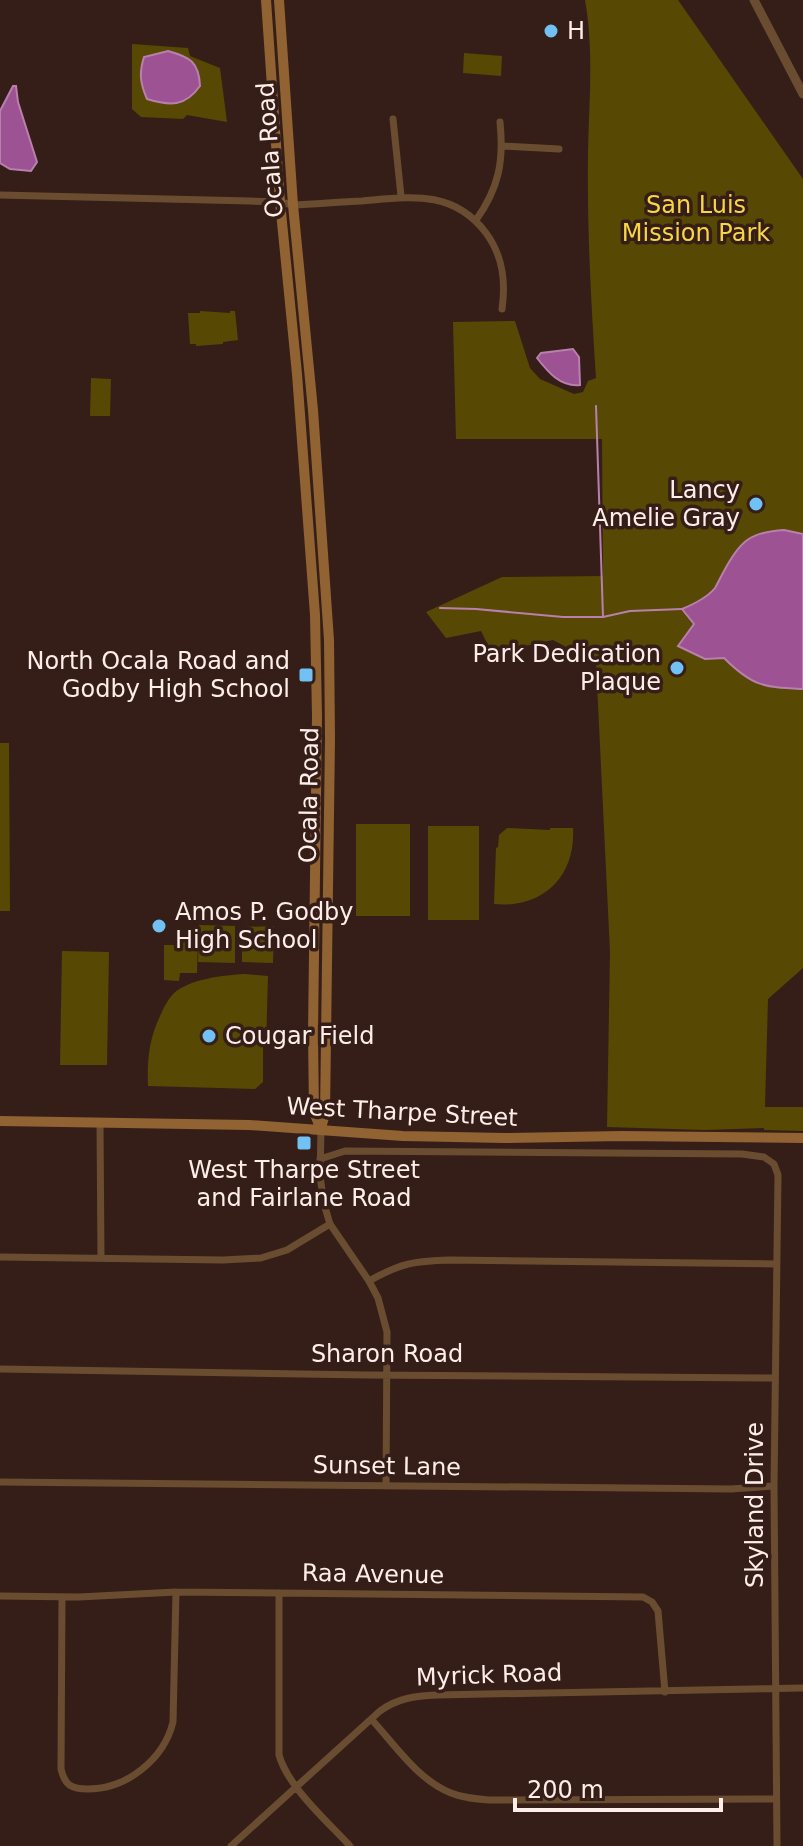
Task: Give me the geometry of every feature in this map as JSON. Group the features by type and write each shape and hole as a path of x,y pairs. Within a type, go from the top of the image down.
{"main road":[{"name":"Ocala Road","path":"266,0 280,202 302,430 315,634 314,1112 321,1130"},
{"name":"Ocala Road","path":"279,0 329,640 325,1114 321,1130"},
{"path":"273,96 286,97"},
{"path":"302,430 314,430"},
{"path":"310,547 322,540"},
{"path":"310,547 323,552"},
{"path":"315,634 329,640"},
{"path":"317,738 330,738"},
{"path":"317,755 330,755"},
{"path":"314,985 327,985"},
{"name":"West Tharpe Street","path":"0,1121 249,1125 403,1136 491,1138 803,1138"}],"street":[{"path":"754,0 803,94"},
{"path":"393,119 401,196"},
{"path":"476,220 499,175 502,146 500,122"},
{"path":"502,146 559,149"},
{"path":"0,195 280,202 293,205 401,196 438,200 476,220 495,246 505,281 502,309"},
{"path":"100,1122 101,1258"},
{"path":"321,1130 322,1193 330,1224 378,1298 387,1332 386,1486"},
{"name":"Skyland Drive","path":"320,1159 345,1151 742,1154 764,1157 774,1164 778,1175 774,1378 777,1846"},
{"path":"0,1257 261,1258 287,1250 330,1224"},
{"path":"369,1281 400,1265 422,1261 776,1264"},
{"name":"Sharon Road","path":"0,1369 774,1378"},
{"name":"Sunset Lane","path":"0,1482 731,1489 774,1486"},
{"path":"62,1597 61,1769 63,1777 73,1788 101,1788 122,1782 140,1770 167,1740 174,1708 176,1592"},
{"name":"Raa Avenue","path":"0,1596 62,1597 176,1592 643,1597 652,1602 658,1611 665,1692"},
{"path":"279,1593 277,1744 281,1764 296,1787 350,1846"},
{"name":"Myrick Road","path":"231,1846 391,1703 417,1696 803,1688"},
{"path":"372,1720 426,1778 448,1792 472,1799 776,1799"}],"green space":[{"name":"San Luis Mission Park","path":"585,0 678,0 803,179 803,968 768,999 765,1107 803,1107 803,1131 607,1127 610,952 596,663 553,640 492,653 481,631 446,638 426,612 502,577 603,576 602,439 456,439 453,322 515,321 530,368 540,379 574,394 583,392 588,381 596,378 588,209 590,57"},
{"path":"132,44 188,48 190,56 220,68 227,122 187,115 183,119 141,117 132,109"},
{"path":"464,53 502,56 501,76 463,73"},
{"path":"235,311 238,340 223,344 190,344 188,313"},
{"path":"91,378 111,379 110,416 90,416"},
{"path":"0,743 9,743 10,911 0,911"},
{"path":"356,824 410,824 410,916 356,916"},
{"path":"428,826 479,826 479,920 428,920"},
{"path":"507,828 573,828 572,845 569,861 553,886 527,901 494,904 496,848 499,835"},
{"path":"199,925 235,926 235,963 198,962"},
{"path":"274,926 273,963 242,962 242,927"},
{"path":"180,935 198,935 197,973 180,973 179,981 164,980 164,945 180,945"},
{"path":"62,951 109,952 107,1065 60,1065"},
{"name":"Cougar Field","path":"245,974 268,976 263,1082 255,1089 148,1086 151,1040 172,995 198,981"}],"shaded area":[{"path":"168,51 192,62 198,71 200,86 189,98 176,103 147,99 142,83 144,57"},
{"path":"13,86 16,86 37,162 31,171 10,169 0,163 0,111"},
{"path":"573,349 579,357 580,385 561,381 537,358 541,353"},
{"path":"784,530 803,534 803,689 760,684 743,675 724,658 705,659 678,646 694,624 682,609 712,592 735,552 747,540 763,533"}],"waterway":[{"path":"596,406 603,617"},
{"path":"440,608 563,617 603,617 630,611 682,609"}],"place":[{"name":"H","path":"551,31"},
{"name":"Lancy Amelie Gray","path":"756,504"},
{"name":"Park Dedication Plaque","path":"677,668"},
{"name":"North Ocala Road and Godby High School","path":"306,675"},
{"name":"Amos P. Godby High School","path":"159,926"},
{"name":"Cougar Field","path":"209,1036"},
{"name":"West Tharpe Street and Fairlane Road","path":"304,1143"}]}
